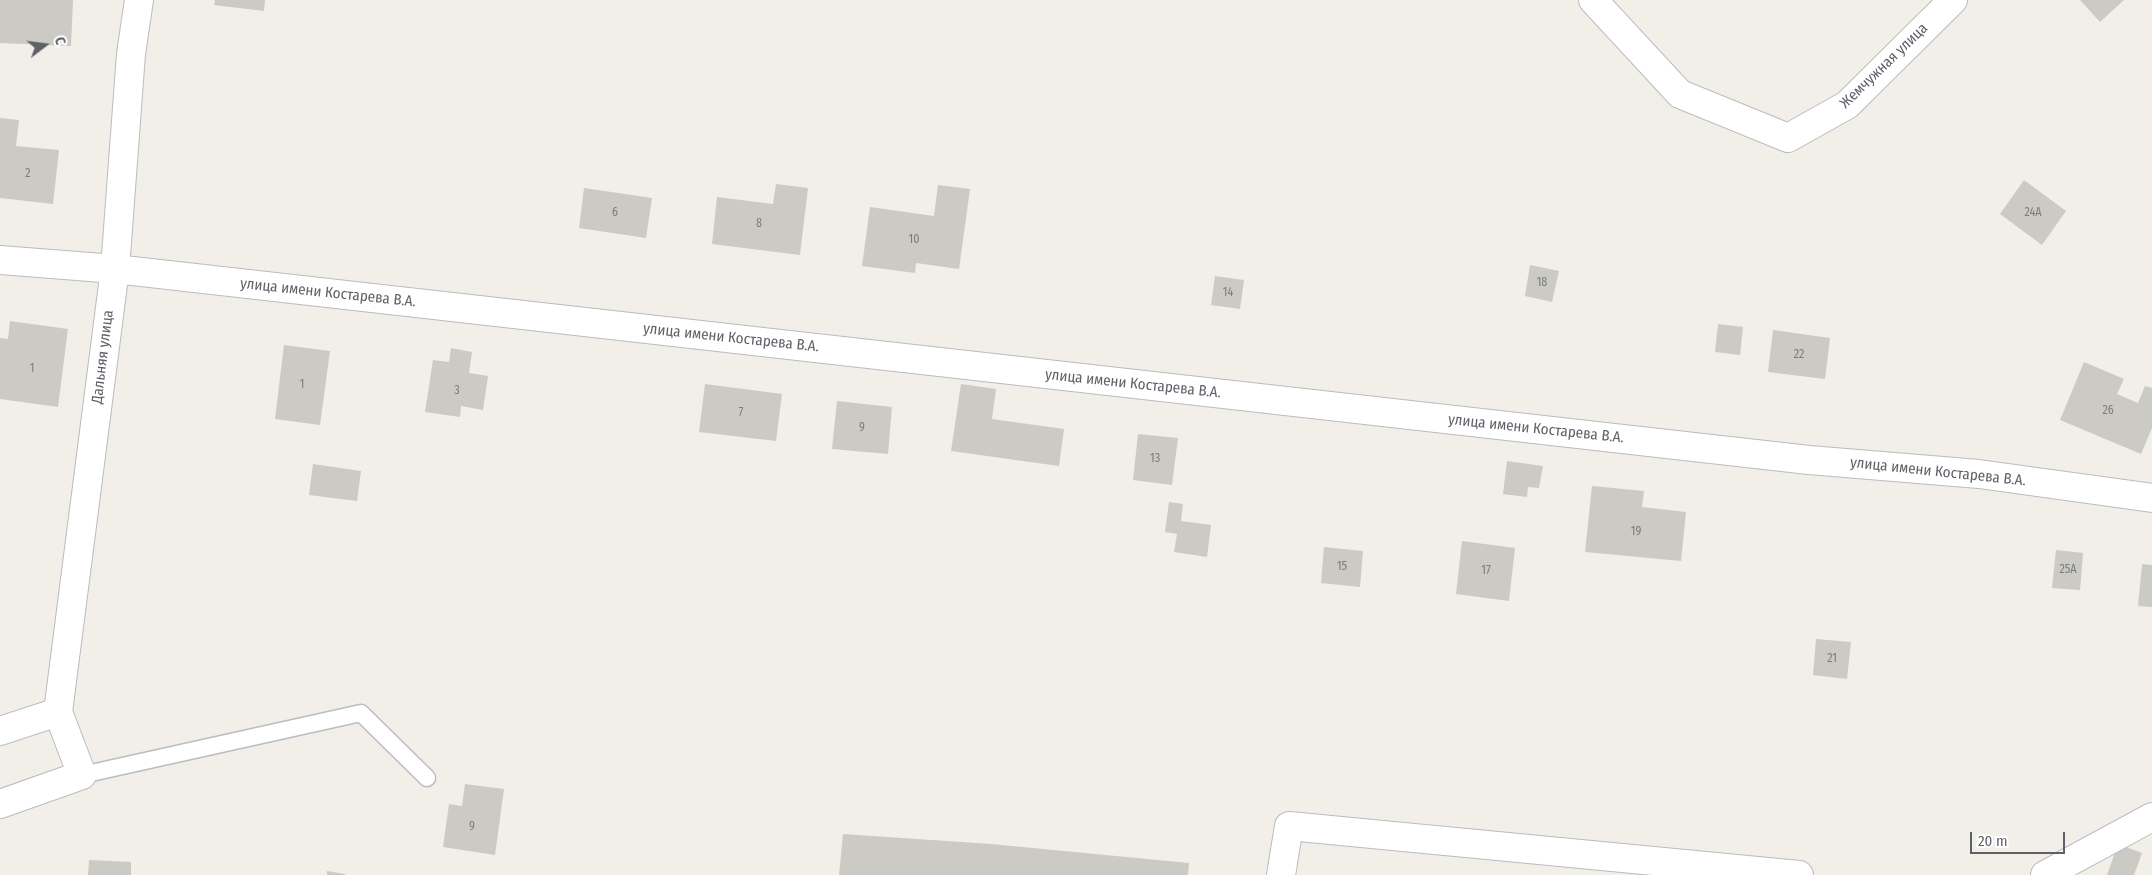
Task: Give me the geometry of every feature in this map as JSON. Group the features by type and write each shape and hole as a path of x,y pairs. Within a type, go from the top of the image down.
{"street":[{"name":"Дальняя улица","path":"58,712 114,269 131,54 139,0"},
{"name":"Жемчужная улица","path":"1593,0 1680,94 1788,138 1847,106 1953,0"},
{"name":"улица имени Костарева В.А.","path":"0,260 114,269 1809,460 1979,474 2152,498"},
{"path":"0,731 58,712 82,775 0,804"},
{"path":"2045,875 2152,817"},
{"path":"1281,875 1289,826 1572,864 1799,875"}],"lane":[{"path":"131,54 150,0"},
{"path":"82,775 361,714 427,778"}],"building":[{"path":"0,0 73,0 71,46 0,43"},
{"path":"215,0 265,0 264,11 214,5"},
{"path":"2080,0 2124,0 2100,22"},
{"path":"0,118 19,120 16,146 59,150 53,204 0,198"},
{"path":"2024,180 2066,211 2042,245 2000,214"},
{"path":"776,184 808,188 800,255 712,244 717,197 773,204"},
{"path":"938,185 970,189 959,269 916,263 915,273 862,266 870,207 934,216"},
{"path":"584,188 652,198 646,238 579,228"},
{"path":"1530,265 1559,271 1552,302 1525,296"},
{"path":"1215,276 1244,280 1240,309 1211,305"},
{"path":"10,321 68,329 58,407 0,399 0,338 8,339"},
{"path":"1718,324 1743,327 1740,355 1715,352"},
{"path":"1773,330 1830,338 1825,379 1768,372"},
{"path":"284,345 330,351 320,425 275,419"},
{"path":"451,348 472,352 469,373 488,376 483,410 461,406 460,417 425,412 433,360 449,362"},
{"path":"2084,362 2124,379 2117,394 2138,403 2145,386 2152,388 2152,428 2141,454 2060,420"},
{"path":"705,384 782,394 776,441 699,432"},
{"path":"961,384 996,389 992,419 1064,429 1059,466 951,451"},
{"path":"837,401 892,407 888,454 832,449"},
{"path":"1138,434 1178,438 1172,485 1133,480"},
{"path":"1507,461 1543,466 1539,488 1528,487 1527,497 1503,494"},
{"path":"313,464 361,471 357,501 309,495"},
{"path":"1592,486 1644,491 1642,507 1686,512 1681,561 1585,552"},
{"path":"1169,502 1183,504 1181,521 1211,525 1207,557 1174,552 1177,534 1165,532"},
{"path":"1462,541 1515,548 1509,601 1456,594"},
{"path":"1324,547 1363,551 1360,587 1321,583"},
{"path":"2056,550 2083,553 2080,590 2052,588"},
{"path":"2142,564 2152,565 2152,607 2138,606"},
{"path":"1816,639 1851,642 1847,679 1813,675"},
{"path":"465,784 504,789 495,855 443,847 449,804 462,806"},
{"path":"843,834 991,844 1189,863 1188,875 839,875"},
{"path":"2118,844 2142,853 2134,875 2107,875"},
{"path":"89,860 131,862 131,875 88,875"},
{"path":"327,871 345,874 345,875 327,875"}]}
